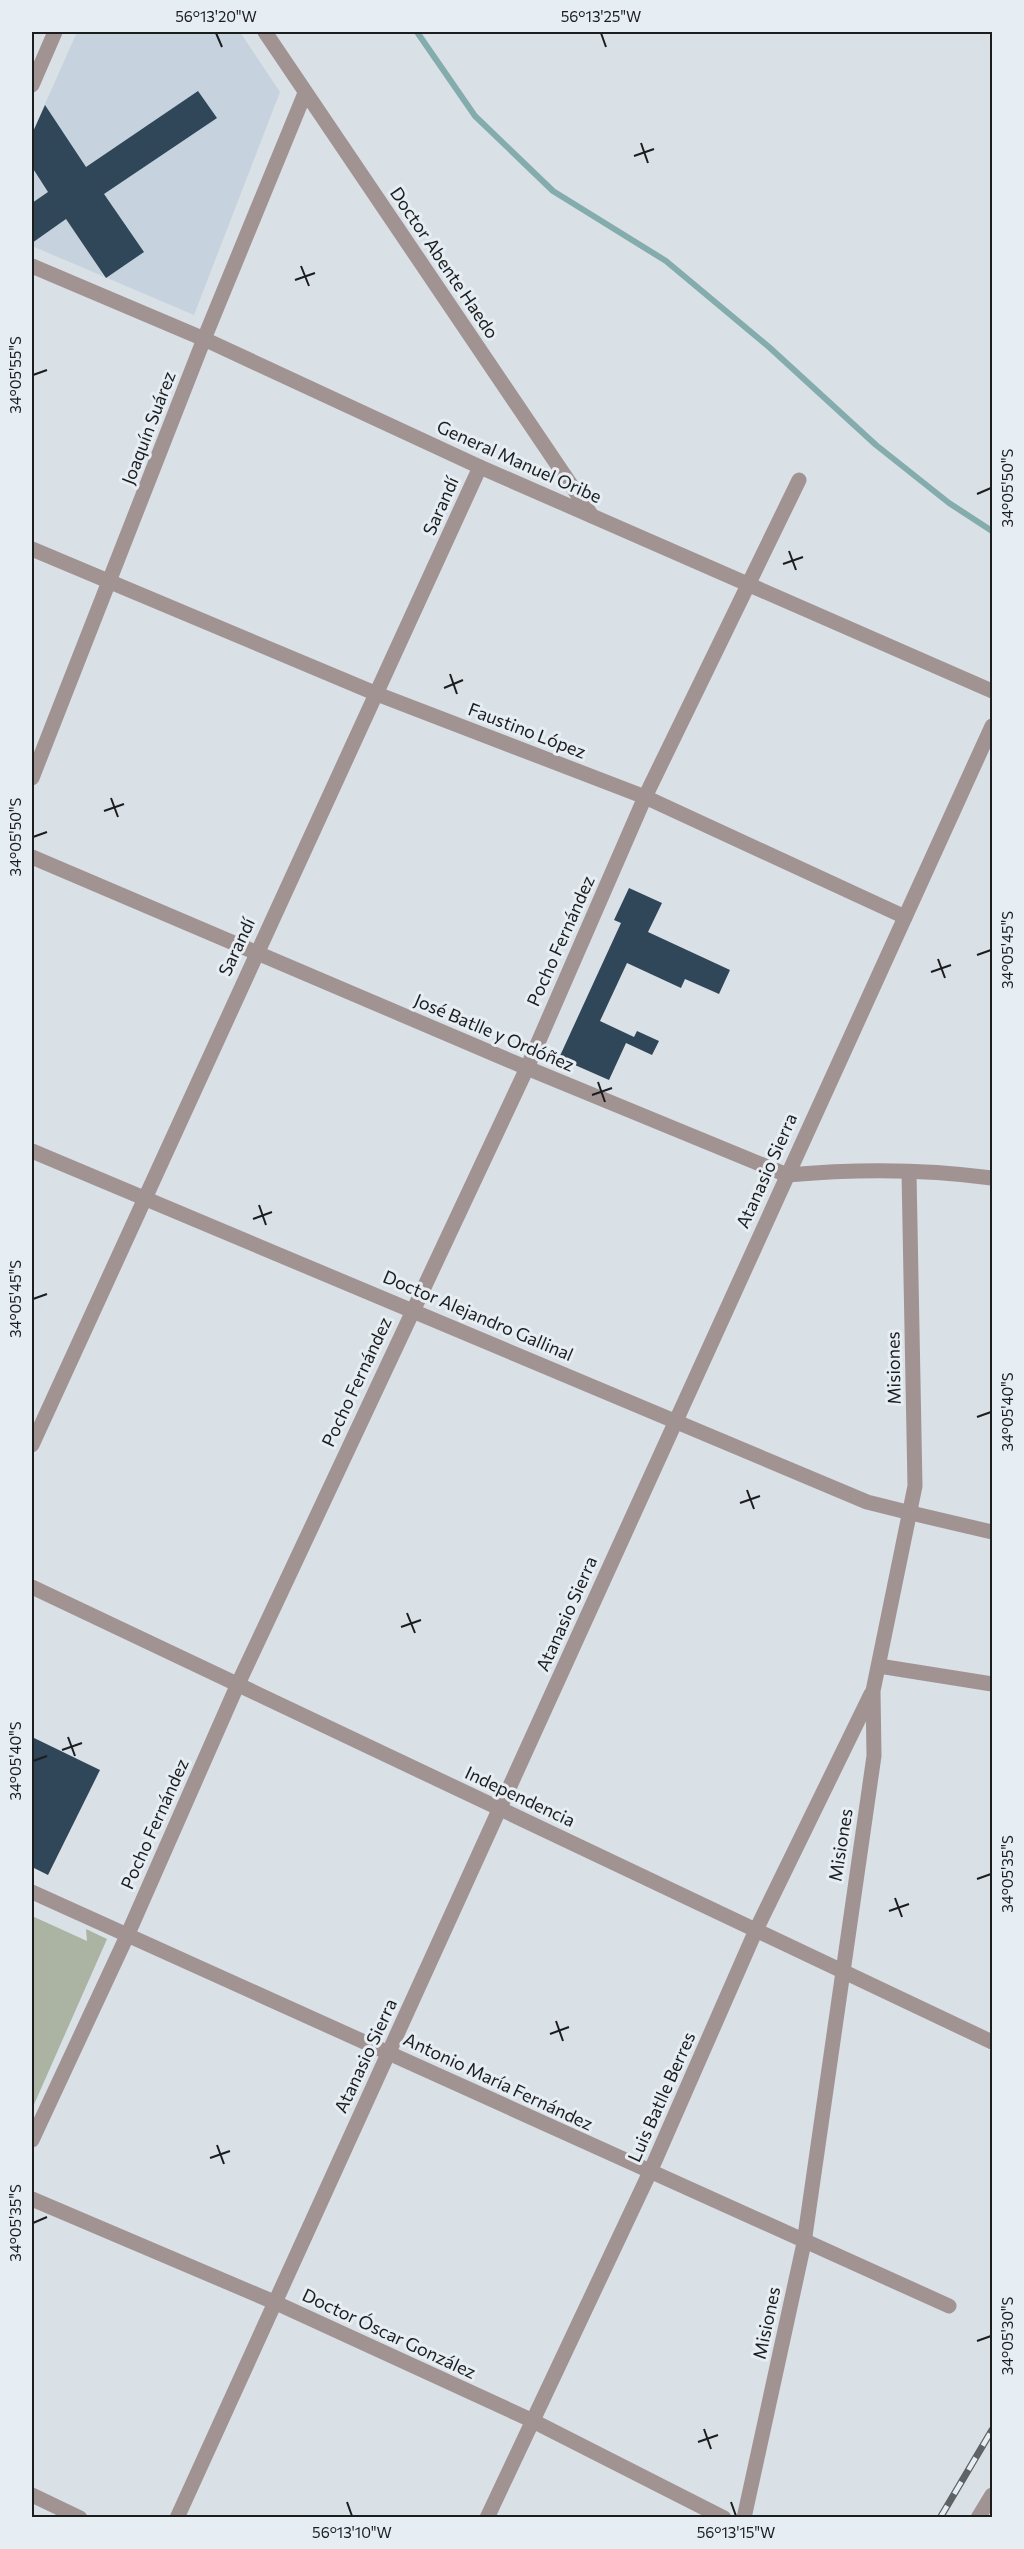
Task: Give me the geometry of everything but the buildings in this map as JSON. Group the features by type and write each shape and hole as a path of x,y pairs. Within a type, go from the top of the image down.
{"street":[{"path":"32,85 55,32"},
{"name":"Doctor Abente Haedo","path":"265,32 592,516"},
{"name":"Joaquín Suárez","path":"32,778 204,339 305,93"},
{"name":"General Manuel Oribe","path":"32,266 204,339 480,467 993,691"},
{"name":"Sarandí","path":"32,1445 255,953 377,694 480,467"},
{"name":"Pocho Fernández","path":"32,2140 127,1936 237,1686 526,1068 645,797 799,480"},
{"name":"Faustino López","path":"32,549 377,694 645,797 905,917"},
{"name":"Atanasio Sierra","path":"177,2517 993,726"},
{"name":"José Batlle y Ordóñez","path":"32,857 526,1068 787,1175 817,1172 909,1173 993,1178"},
{"name":"Doctor Alejandro Gallinal","path":"32,1151 867,1502 993,1532"},
{"name":"Misiones","path":"744,2517 804,2242 874,1756 873,1691 911,1513 915,1465 909,1173"},
{"name":"Independencia","path":"32,1587 993,2042"},
{"path":"879,1666 993,1684"},
{"name":"Luis Batlle Berres","path":"487,2517 650,2172 756,1930 873,1691"},
{"name":"Antonio María Fernández","path":"32,1892 949,2306"},
{"name":"Doctor Óscar González","path":"32,2199 274,2302 531,2421 724,2517"},
{"path":"32,2495 80,2517"},
{"path":"978,2517 993,2495"}],"shaded area":[{"path":"77,32 240,32 280,92 194,315 32,246 32,133"}],"green space":[{"path":"32,1916 87,1941 86,1929 107,1939 32,2109"}],"waterway":[{"path":"417,32 475,116 553,191 666,261 769,347 876,445 949,503 992,531"}],"railway":[{"path":"940,2518 992,2430"}]}
